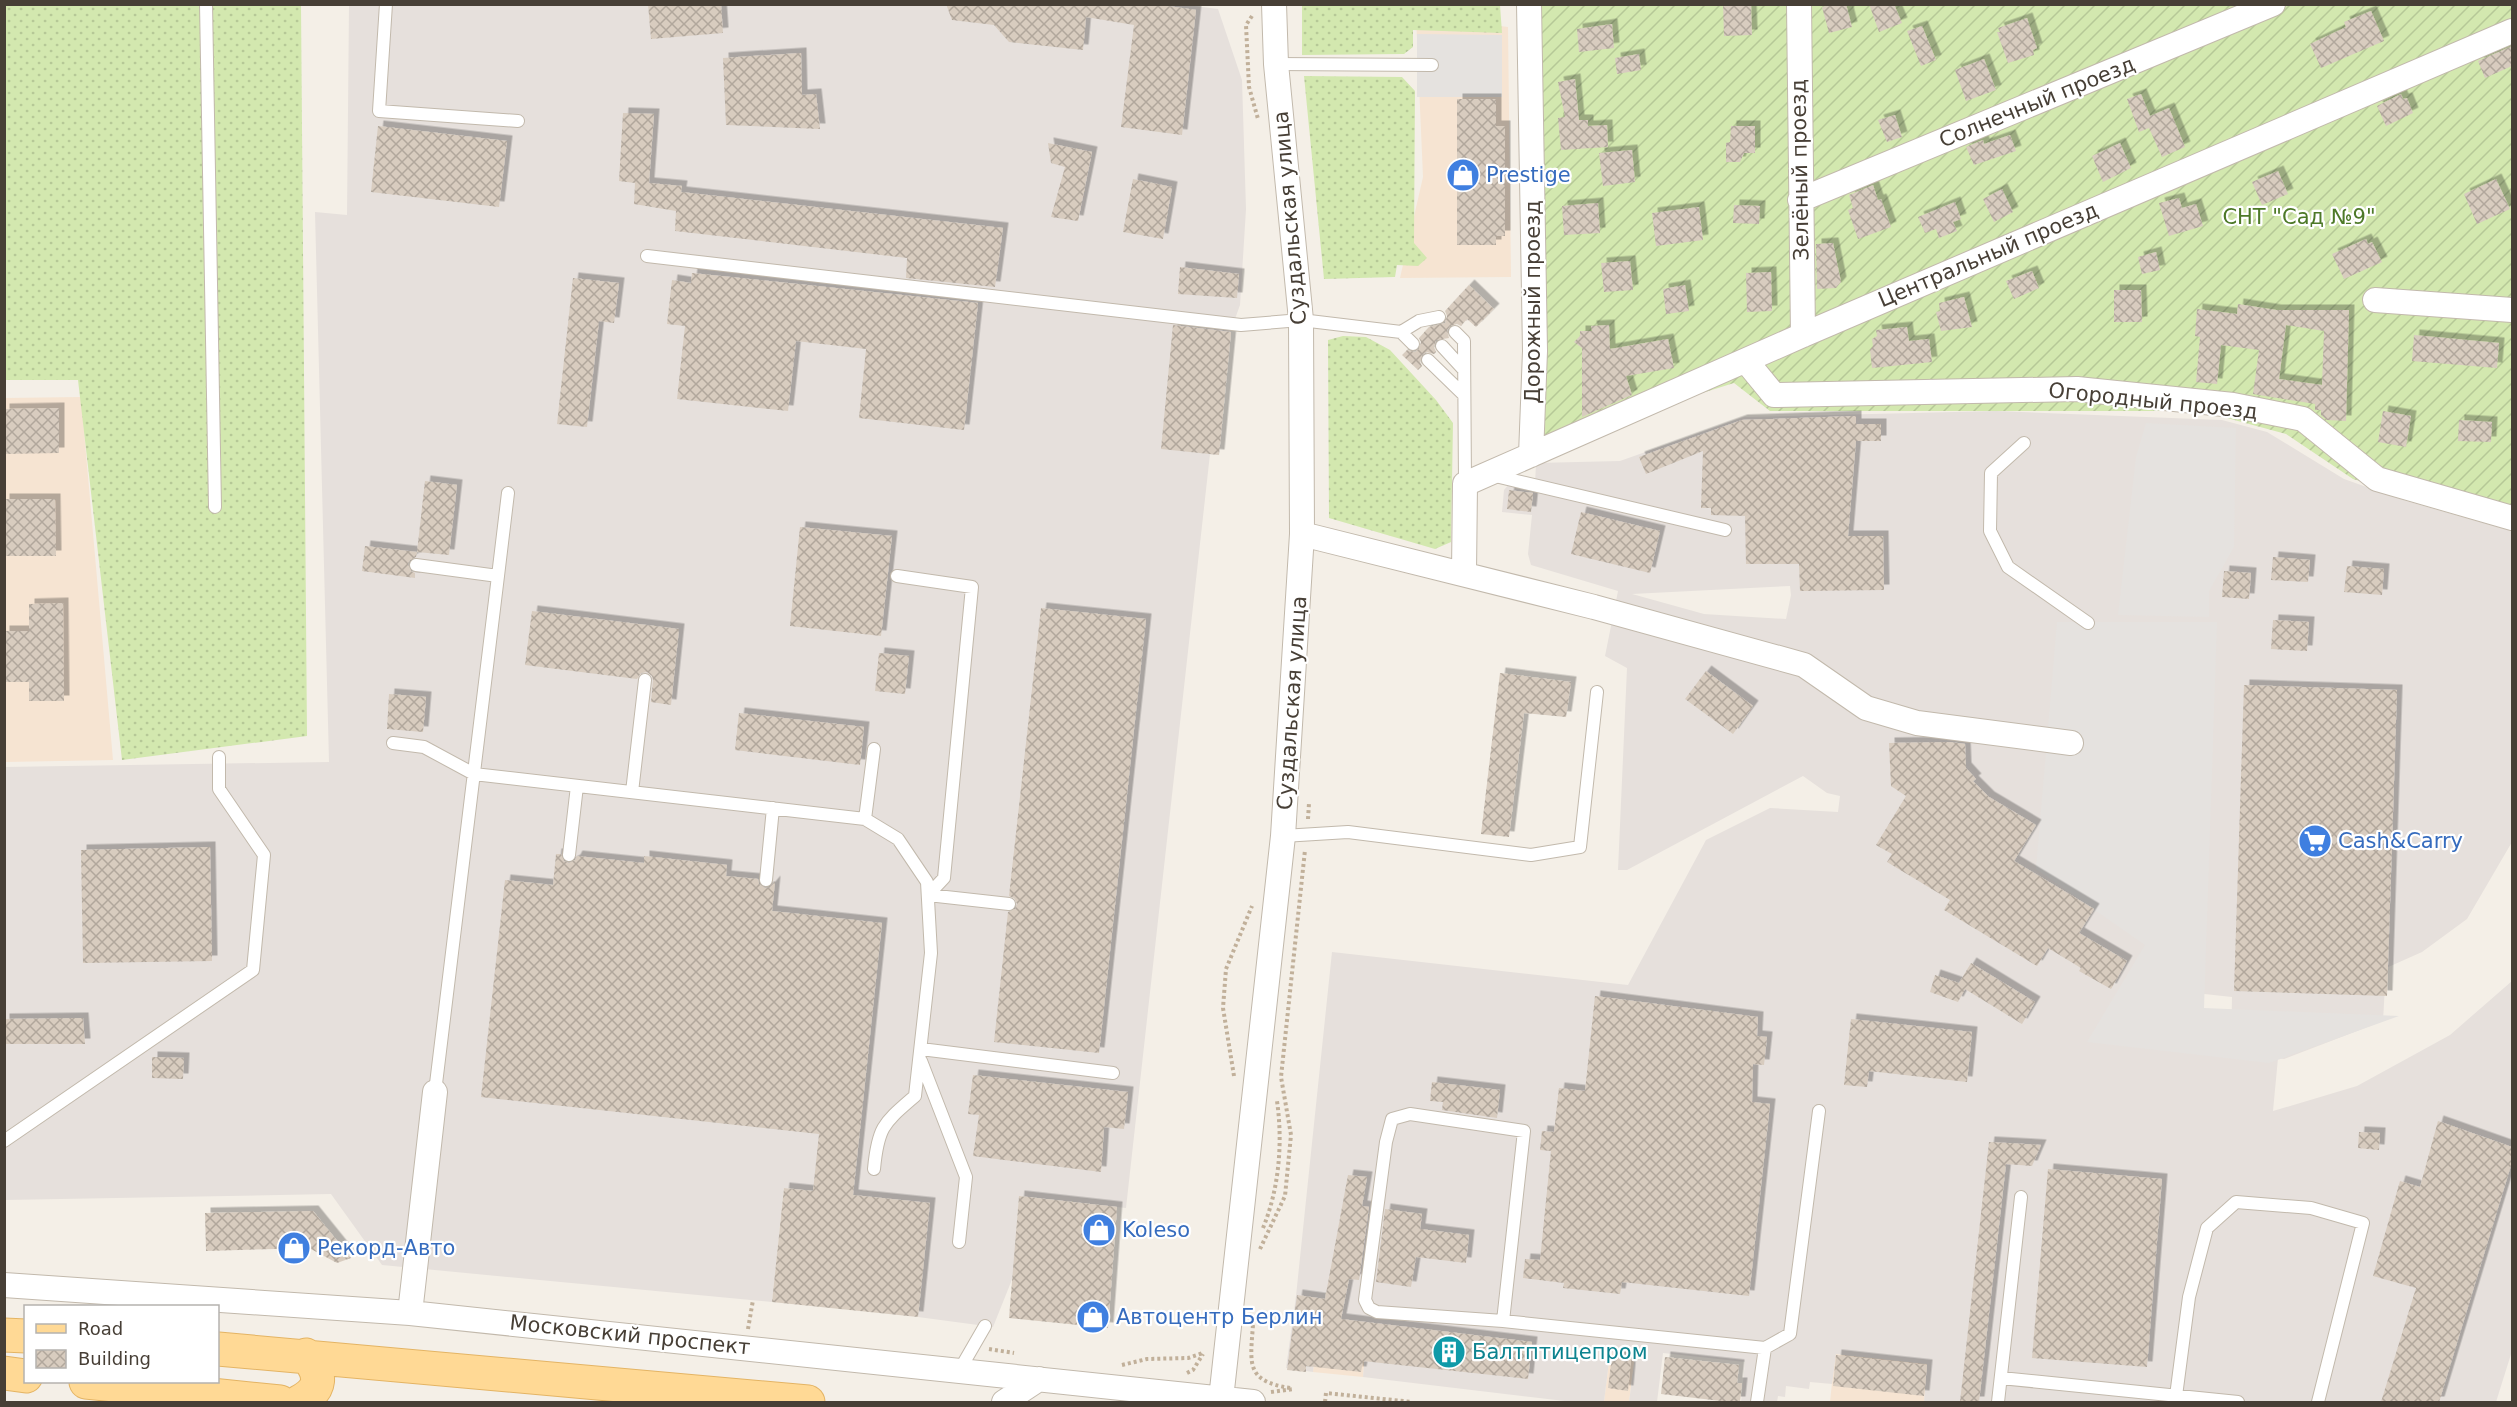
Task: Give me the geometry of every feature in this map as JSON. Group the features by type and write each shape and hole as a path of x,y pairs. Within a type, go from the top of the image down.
{"main road":[{"path":"219,1349 808,1402"},
{"path":"299,1402 312,1395 318,1380 317,1369 306,1356"},
{"path":"4,1373 24,1376"},
{"path":"93,1383 198,1397 280,1402"}],"street":[{"name":"Суздальская улица","path":"1221,1399 1283,836 1302,534 1301,320 1276,64 1274,4"},
{"name":"Дорожный проезд","path":"1529,4 1535,351 1531,455"},
{"name":"Зелёный проезд","path":"1799,4 1803,335"},
{"name":"Солнечный проезд","path":"1800,200 2273,4"},
{"name":"Центральный проезд","path":"1476,479 1803,335 2512,31"},
{"path":"2375,300 2512,310"},
{"name":"Огородный проезд","path":"1746,360 1774,395 2077,389 2233,405 2303,419 2376,479 2512,518"},
{"path":"1464,573 1476,479"},
{"path":"1302,534 1464,573 1804,665 1866,708 1917,723 2071,743"},
{"path":"410,1313 435,1092"},
{"name":"Московский проспект","path":"4,1285 410,1313 1253,1402"},
{"path":"1004,1402 1039,1379"}],"lane":[{"path":"206,4 215,507"},
{"path":"386,4 379,111 518,121"},
{"path":"1276,64 1432,65"},
{"path":"647,256 1241,325 1301,320 1401,332 1439,317"},
{"path":"1401,332 1413,344"},
{"path":"1455,332 1464,341 1464,395 1476,479 1725,530"},
{"path":"1442,346 1464,370"},
{"path":"1428,360 1464,395"},
{"path":"2024,443 1991,473 1990,531 2008,567 2088,622"},
{"path":"435,1092 508,493"},
{"path":"416,565 498,576"},
{"path":"897,576 972,587 944,878 928,895"},
{"path":"632,792 645,680"},
{"path":"1283,836 1348,832 1531,855 1580,847 1597,692"},
{"path":"393,743 424,747 474,774 865,819 898,839 927,882 931,953 915,1096 889,1118 877,1140 874,1169"},
{"path":"865,819 874,749"},
{"path":"4,1141 253,970 264,855 219,789 219,757"},
{"path":"569,855 577,786"},
{"path":"766,880 773,808"},
{"path":"928,895 1008,904"},
{"path":"920,1053 1113,1074"},
{"path":"920,1053 966,1177 959,1242"},
{"path":"1503,1321 1524,1131 1410,1114 1392,1119 1386,1142 1365,1300 1369,1308 1377,1312 1503,1321 1765,1347 1790,1334 1819,1111"},
{"path":"1998,1402 2020,1197"},
{"path":"2176,1396 2189,1297 2207,1228 2236,1202 2311,1208 2363,1223 2319,1402"},
{"path":"959,1371 985,1326"},
{"path":"1757,1402 1765,1347"},
{"path":"2001,1378 2238,1402"}],"path":[{"path":"1252,16 1246,25 1249,87 1260,125"},
{"path":"1234,1081 1223,1008 1226,969 1256,898"},
{"path":"974,1347 1019,1354"},
{"path":"1183,1376 1193,1370 1204,1353 1204,1347"},
{"path":"1120,1366 1147,1359 1188,1358 1204,1353"},
{"path":"1325,1402 1326,1393 1412,1402"}],"shaded area":[{"path":"1179,4 1218,9 1242,80 1246,209 1240,305 1231,330 1219,455 1210,454 1126,1208 1019,1196 1013,1277 993,1327 918,1317 929,1203 784,1188 772,1302 382,1265 331,1194 5,1200 4,767 329,762 315,212 347,215 349,5"},
{"path":"1416,15 1508,27 1511,277 1400,278 1423,177"},
{"path":"1417,34 1502,35 1502,97 1417,97"},
{"path":"81,397 113,760 5,762 4,398"},
{"path":"1996,411 2222,420 2267,432 2344,479 2406,501 2512,531 2512,842 2467,919 2422,952 2386,968 2383,1021 2284,1059 2278,1058 2273,1111 2357,1086 2450,1035 2512,981 2512,1351 2496,1402 1924,1402 1927,1364 1836,1354 1832,1384 1810,1382 1809,1389 1786,1386 1785,1397 1778,1396 1777,1402 1741,1402 1745,1362 1663,1353 1657,1402 1629,1402 1635,1356 1610,1353 1604,1402 1573,1402 1363,1377 1366,1343 1316,1338 1313,1372 1286,1368 1296,1296 1332,952 1628,985 1706,840 1770,808 1838,812 1840,796 1827,793 1803,776 1627,870 1618,870 1627,668 1605,656 1618,591 1531,565 1528,554 1532,515 1502,512 1504,490 1510,483 1535,485 1536,463 1620,461 1744,417","holes":["1790,586 1791,595 1786,619 1704,614 1632,594","2149,988 2232,997 2231,1052"]},
{"path":"2146,423 2236,428 2234,547 2209,591 2209,617 2118,615 2136,457"},
{"path":"2057,622 2217,622 2204,1008 2399,1016 2269,1063 2087,1042 2145,945 2036,869"},
{"path":"1316,1338 1366,1343 1363,1377 1313,1372"},
{"path":"1610,1353 1635,1355 1629,1402 1604,1402"},
{"path":"1835,1354 1928,1364 1924,1402 1830,1402"}],"green space":[{"path":"4,5 301,5 307,736 122,760 78,380 5,380"},
{"path":"1302,5 1500,5 1502,33 1413,30 1413,47 1404,54 1302,55"},
{"name":"СНТ \"Сад №9\"","path":"1530,5 2512,5 2512,526 2353,479 2286,434 2201,411 1770,411 1734,383 1539,444"},
{"path":"1304,76 1402,77 1415,91 1414,243 1427,258 1418,266 1397,265 1395,277 1324,279"},
{"path":"1343,336 1366,337 1390,350 1436,400 1453,423 1451,542 1435,549 1329,518 1328,340"}],"building":[{"path":"648,4 721,4 723,33 651,39"},
{"path":"946,4 1154,4 1196,10 1182,135 1121,127 1134,25 1086,17 1083,50 1009,42 994,25 952,20"},
{"path":"1723,4 1751,4 1752,35 1724,36"},
{"path":"1846,4 1852,27 1829,33 1822,7"},
{"path":"1869,4 1894,4 1902,23 1879,32"},
{"path":"2371,11 2384,41 2321,68 2310,44 2346,27 2344,22"},
{"path":"2027,18 2037,48 2033,50 2034,55 2008,63 1997,32 2000,32 1998,28"},
{"path":"1612,24 1614,48 1579,52 1577,29"},
{"path":"1922,26 1936,60 1921,66 1907,31"},
{"path":"2512,46 2512,66 2485,78 2478,61"},
{"path":"801,53 802,95 816,94 820,129 726,125 723,58"},
{"path":"1639,54 1641,70 1617,74 1615,58"},
{"path":"1984,59 1996,90 1966,101 1955,70"},
{"path":"1575,79 1579,120 1588,120 1588,126 1607,125 1608,147 1561,150 1558,118 1565,117 1558,82"},
{"path":"2141,94 2150,116 2169,108 2185,147 2162,157 2149,128 2139,132 2127,99"},
{"path":"2401,94 2403,99 2407,98 2413,113 2386,126 2377,106"},
{"path":"1457,99 1496,99 1496,126 1505,126 1505,236 1496,236 1496,245 1457,245"},
{"path":"623,113 654,114 649,183 682,186 681,192 1003,228 995,287 906,278 907,258 675,231 676,211 634,204 635,183 619,181"},
{"path":"1895,115 1902,137 1887,142 1878,120"},
{"path":"378,126 507,141 499,207 371,192"},
{"path":"1731,126 1755,126 1755,153 1744,153 1740,162 1726,162 1726,143 1730,142"},
{"path":"2010,135 2016,151 1974,165 1966,147 1983,140 1984,144"},
{"path":"1048,143 1092,152 1078,221 1051,217 1065,167 1051,163"},
{"path":"2120,143 2131,168 2103,182 2092,156"},
{"path":"1632,150 1635,182 1603,186 1599,153"},
{"path":"2278,171 2288,194 2262,205 2252,182"},
{"path":"1133,179 1172,187 1163,239 1123,232"},
{"path":"2496,179 2510,209 2477,224 2464,194"},
{"path":"1873,185 1878,200 1881,199 1891,227 1858,239 1848,210 1853,208 1849,195"},
{"path":"2002,189 2013,212 1994,222 1983,199"},
{"path":"2179,198 2182,208 2196,204 2203,226 2169,236 2159,203"},
{"path":"1955,202 1961,219 1953,222 1957,231 1939,238 1936,229 1925,233 1918,217"},
{"path":"1598,203 1600,233 1564,235 1562,206"},
{"path":"1734,205 1760,206 1759,224 1733,223"},
{"path":"1699,207 1703,240 1656,246 1652,213"},
{"path":"2366,239 2368,244 2372,242 2382,262 2344,279 2332,254"},
{"path":"1833,243 1841,282 1836,288 1817,289 1816,244"},
{"path":"2156,252 2160,270 2142,274 2138,257"},
{"path":"1630,261 1633,290 1604,292 1601,263"},
{"path":"1180,267 1239,274 1237,298 1178,294"},
{"path":"2032,271 2039,288 2014,299 2006,281"},
{"path":"1771,272 1772,311 1747,312 1746,273"},
{"path":"692,273 978,303 964,430 859,418 866,349 796,341 788,411 677,399 685,326 667,324 672,280 691,283"},
{"path":"573,278 619,283 614,323 599,321 587,427 557,424"},
{"path":"1469,285 1494,309 1476,327 1467,319 1461,326 1457,324 1450,326 1447,330 1449,338 1436,340 1434,347 1436,352 1434,354 1426,352 1422,355 1420,362 1422,366 1418,370 1402,355 1407,350 1415,352 1419,349 1421,342 1419,338 1429,327 1445,323 1447,316 1445,311"},
{"path":"1685,285 1689,311 1666,314 1663,289"},
{"path":"2114,290 2141,290 2142,322 2114,322"},
{"path":"1964,297 1972,327 1941,331 1936,312 1940,311 1939,303"},
{"path":"2238,304 2276,310 2349,310 2346,421 2327,420 2321,415 2321,410 2315,410 2315,404 2253,394 2259,350 2221,345 2217,384 2196,382 2200,337 2195,336 2197,309 2237,314","holes":["2286,325 2324,331 2322,385 2279,379"]},
{"path":"1173,325 1231,332 1219,455 1161,449"},
{"path":"1609,325 1610,349 1668,339 1674,368 1626,376 1632,395 1582,417 1582,348 1574,342 1580,336 1580,331 1592,331 1591,326"},
{"path":"1907,327 1909,341 1929,339 1932,362 1872,368 1870,350 1873,346 1872,339 1877,336 1876,330"},
{"path":"2414,335 2499,343 2497,368 2412,361"},
{"path":"59,408 59,453 4,454 4,409"},
{"path":"2383,411 2411,416 2406,447 2378,442"},
{"path":"1856,416 1856,424 1881,424 1881,441 1856,441 1848,536 1883,536 1884,590 1800,591 1799,564 1746,564 1745,516 1711,515 1711,508 1701,508 1703,451 1646,474 1639,457 1742,420"},
{"path":"2459,420 2492,422 2491,442 2458,441"},
{"path":"425,481 457,485 449,555 417,552"},
{"path":"1509,490 1533,493 1531,512 1507,509"},
{"path":"4,499 55,499 56,556 4,556"},
{"path":"1581,512 1660,531 1650,573 1571,554"},
{"path":"800,527 892,536 881,636 790,626"},
{"path":"365,546 417,552 416,557 408,564 411,571 415,573 415,578 362,571"},
{"path":"2273,557 2310,560 2308,582 2271,580"},
{"path":"2347,566 2384,569 2382,595 2344,592"},
{"path":"2224,571 2251,573 2249,599 2222,597"},
{"path":"63,603 64,701 29,701 29,682 4,682 4,631 29,631 29,604"},
{"path":"1041,608 1146,619 1099,1053 994,1042 1008,912 1015,909 1017,904 1014,898 1009,896"},
{"path":"532,611 679,629 671,705 651,702 653,680 647,672 641,673 637,679 525,665"},
{"path":"2273,620 2309,622 2307,651 2271,649"},
{"path":"879,653 909,656 905,694 875,691"},
{"path":"1706,671 1753,706 1733,734 1685,699"},
{"path":"1500,673 1571,682 1566,717 1524,713 1509,837 1481,834"},
{"name":"Cash&Carry","path":"2244,685 2397,690 2387,996 2234,991"},
{"path":"389,694 426,697 423,732 387,729"},
{"path":"739,713 864,727 860,765 735,750"},
{"path":"1950,742 1965,744 1966,768 1976,779 1973,781 1989,797 2036,825 2014,861 2094,909 2079,933 2127,961 2111,989 2079,971 2081,968 2048,948 2037,966 1944,910 1950,900 1887,862 1892,854 1876,845 1906,796 1891,786 1889,743"},
{"path":"210,847 212,961 83,963 81,850"},
{"path":"556,854 561,854 564,861 569,863 577,856 644,863 644,856 727,865 726,876 758,879 759,884 765,888 770,887 775,881 772,911 882,923 853,1195 930,1203 918,1317 772,1302 784,1188 813,1191 819,1134 481,1097 505,880 553,885"},
{"path":"1971,963 2035,1002 2022,1024 1965,989 1958,1002 1930,992 1935,975 1959,983"},
{"path":"1595,996 1758,1017 1757,1036 1767,1037 1764,1065 1753,1064 1752,1102 1770,1104 1749,1296 1622,1282 1620,1294 1563,1288 1564,1283 1523,1278 1525,1259 1540,1260 1551,1151 1540,1150 1542,1131 1554,1132 1559,1088 1585,1091"},
{"path":"83,1018 85,1044 4,1044 4,1019"},
{"path":"1851,1019 1972,1032 1967,1082 1869,1071 1867,1087 1844,1085"},
{"path":"152,1057 184,1058 183,1079 152,1078"},
{"path":"973,1075 1128,1092 1124,1129 1104,1127 1101,1172 973,1156 979,1115 968,1114"},
{"path":"1432,1082 1500,1090 1497,1118 1442,1110 1443,1102 1430,1101"},
{"path":"2438,1121 2512,1147 2512,1162 2439,1402 2381,1402 2416,1288 2373,1276 2400,1181 2420,1187"},
{"path":"2359,1132 2380,1133 2379,1150 2358,1148"},
{"path":"1989,1142 2041,1145 2032,1166 2006,1164 1979,1402 1960,1402"},
{"path":"2048,1169 2162,1179 2147,1367 2032,1358"},
{"path":"1348,1175 1367,1177 1362,1206 1369,1207 1359,1280 1349,1279 1341,1319 1532,1342 1528,1379 1363,1361 1361,1372 1306,1366 1306,1372 1287,1370 1297,1295 1325,1299"},
{"path":"1019,1196 1117,1207 1108,1328 1009,1318"},
{"path":"1385,1209 1422,1214 1420,1229 1469,1235 1466,1263 1416,1257 1411,1287 1376,1282"},
{"path":"313,1211 351,1258 337,1263 309,1248 206,1251 205,1213"},
{"path":"1836,1355 1927,1365 1924,1396 1833,1386"},
{"path":"1612,1356 1631,1358 1628,1391 1608,1388"},
{"path":"1665,1357 1739,1365 1737,1383 1742,1383 1740,1402 1721,1402 1661,1394"}],"place":[{"name":"Prestige","path":"1463,175"},
{"name":"Cash&Carry","path":"2315,841"},
{"name":"Koleso","path":"1099,1230"},
{"name":"Рекорд-Авто","path":"294,1248"},
{"name":"Автоцентр Берлин","path":"1093,1317"},
{"name":"Балтптицепром","path":"1449,1352"}]}
